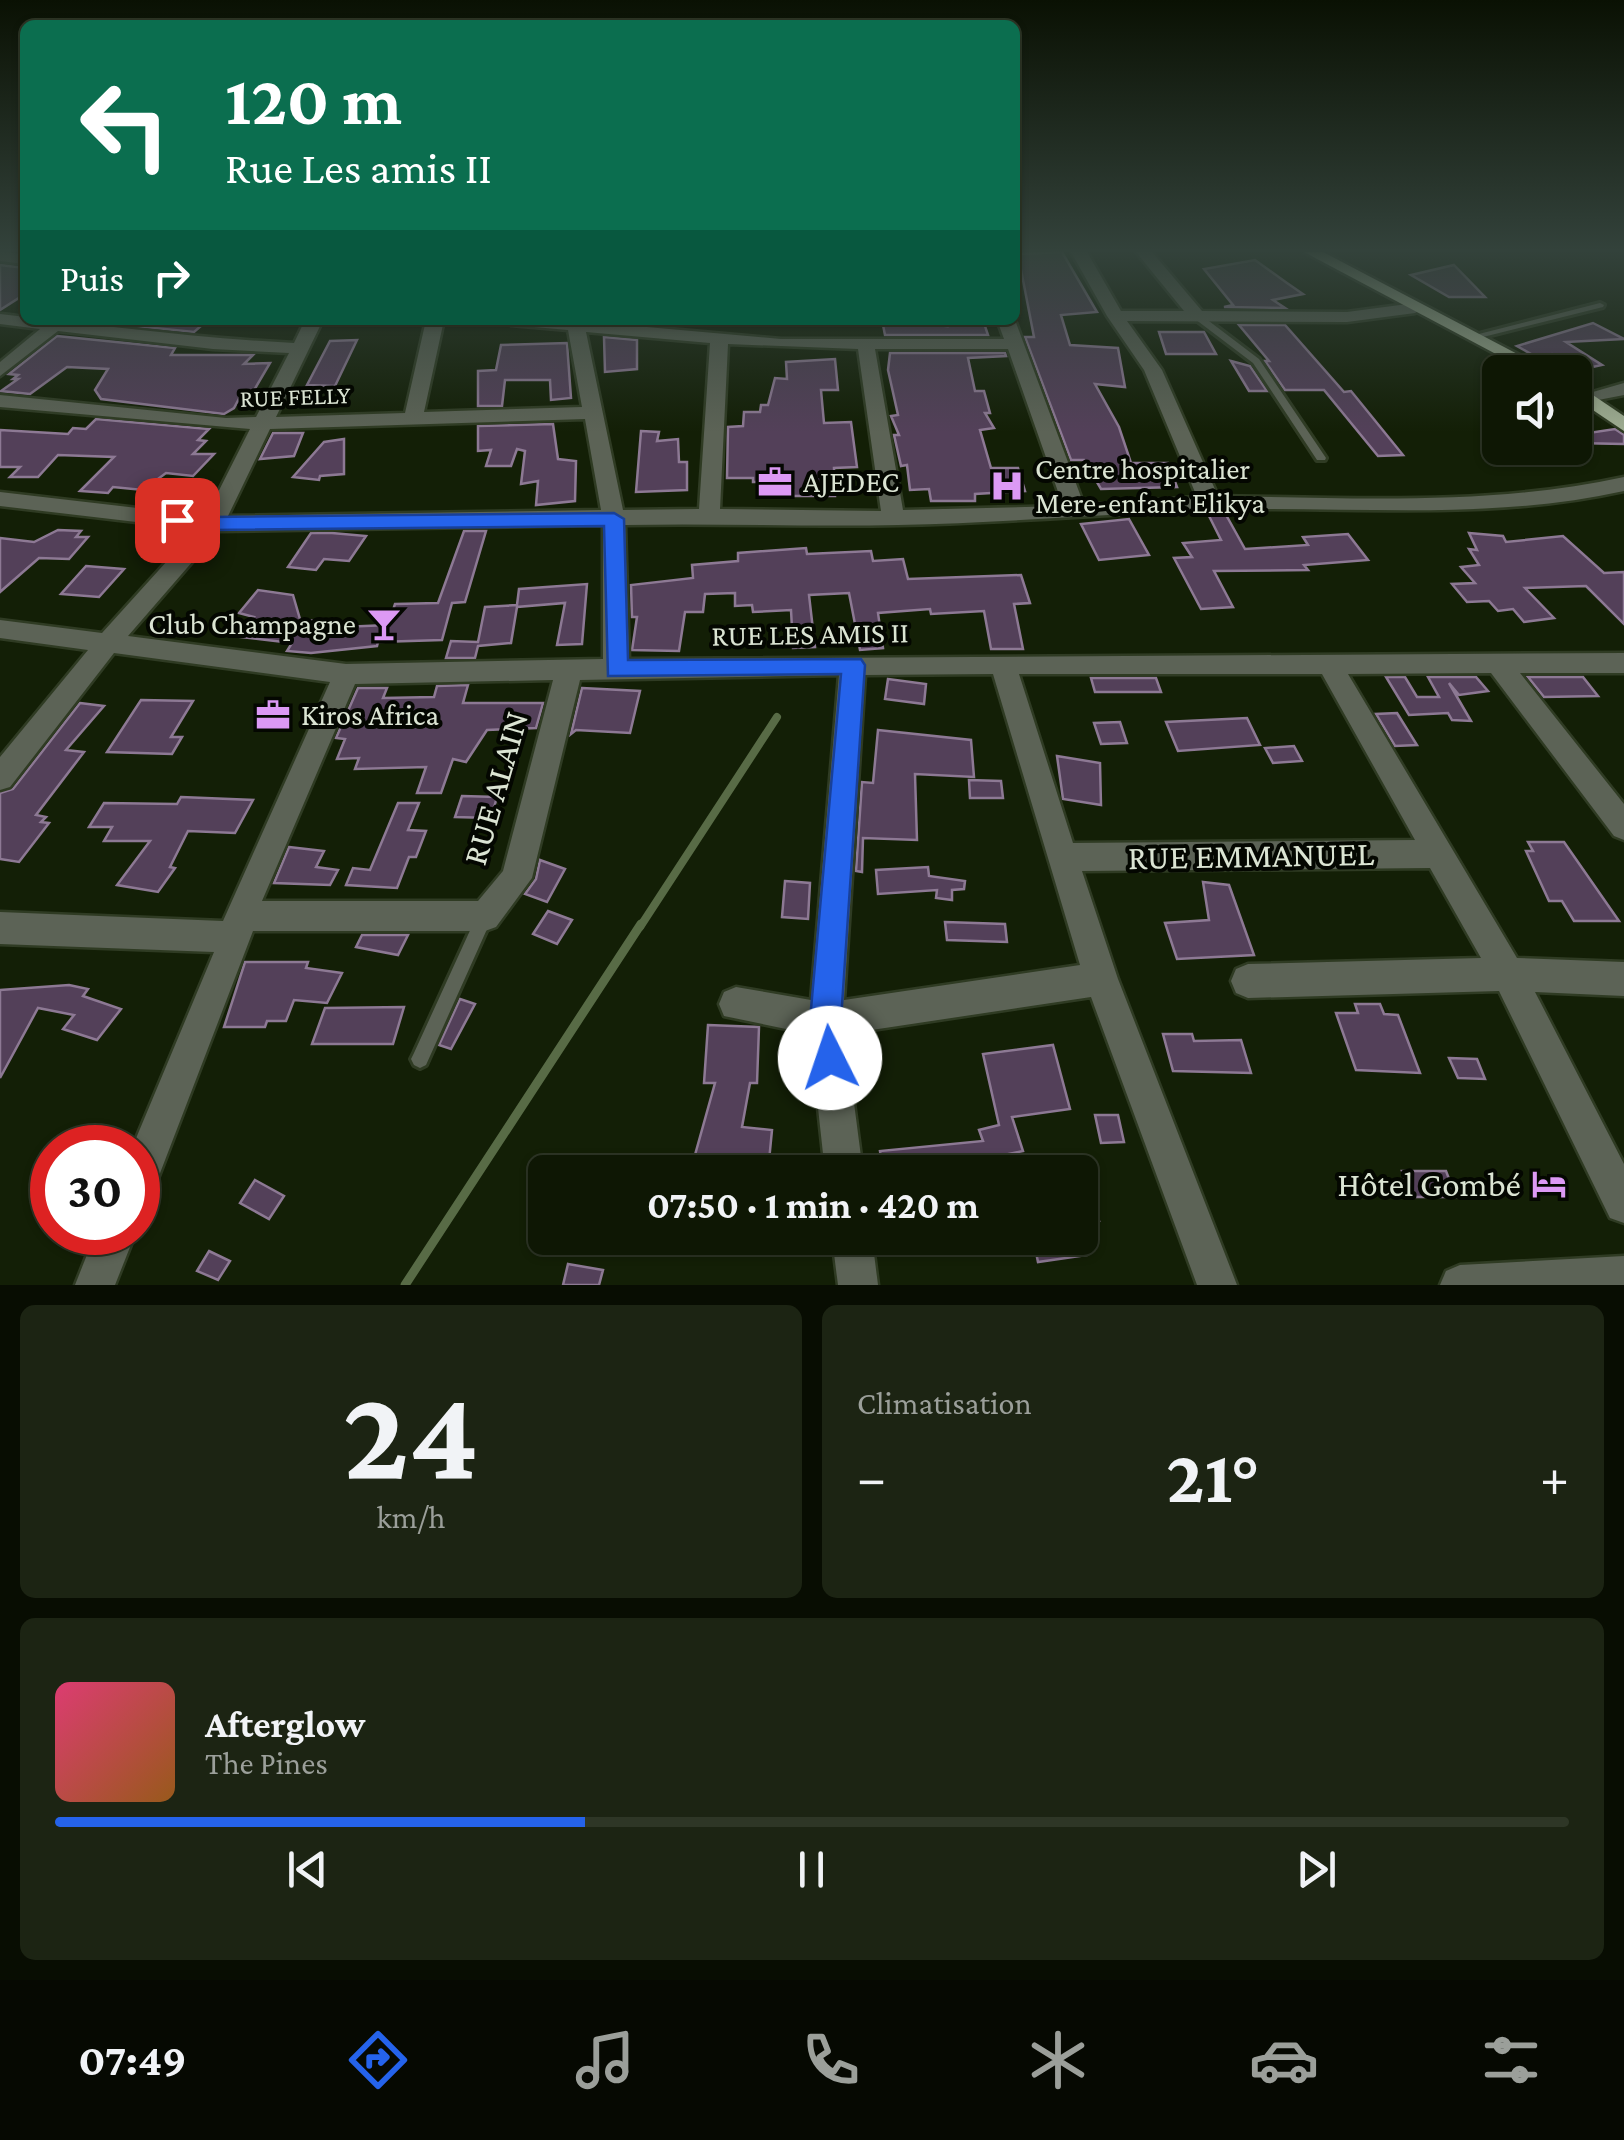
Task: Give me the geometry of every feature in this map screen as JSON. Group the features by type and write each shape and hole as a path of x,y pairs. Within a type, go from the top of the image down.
{"main road":[{"path":"1424,312 1511,355"},
{"path":"1592,400 1624,425"}],"street":[{"path":"1113,312 1154,370 1210,503"},
{"path":"1194,312 1198,317"},
{"path":"1115,316 1347,318 1388,312"},
{"path":"0,372 55,325"},
{"path":"72,325 213,344 297,348"},
{"path":"0,778 106,646 212,524 311,325"},
{"path":"414,416 434,325"},
{"path":"566,325 592,413 614,519 616,669"},
{"path":"576,325 780,344 1016,344"},
{"path":"778,325 780,344"},
{"path":"1008,325 1076,513"},
{"path":"710,516 720,339"},
{"path":"866,346 893,518"},
{"path":"1592,391 1624,389"},
{"name":"RUE FELLY","path":"0,401 156,418 260,422 592,413"},
{"path":"0,499 212,524 710,516 893,518 1076,513 1210,503 1410,506 1570,496 1624,484"},
{"name":"RUE LES AMIS II","path":"0,629 106,646 346,674 853,665 1624,663"},
{"path":"1328,662 1508,974 1624,1204"},
{"path":"842,1155 826,1020 853,665"},
{"path":"1003,666 1101,978 1217,1285"},
{"path":"1500,666 1624,827"},
{"name":"RUE ALAIN","path":"486,916 517,878 570,670"},
{"path":"160,1125 238,927 346,674"},
{"name":"RUE EMMANUEL","path":"1062,857 1440,854"},
{"path":"0,928 238,927 486,916"},
{"path":"1248,981 1508,974 1624,979"},
{"path":"736,1004 826,1020 1101,978"},
{"path":"95,1285 107,1255"},
{"path":"854,1255 858,1285"},
{"path":"1460,1285 1624,1276"}],"lane":[{"path":"1475,336 1572,312"},
{"path":"1198,317 1256,361 1321,458"},
{"path":"420,1059 486,916"}],"building":[{"path":"1029,312 1097,312 1061,315 1070,345 1118,348 1125,387 1095,384 1119,427 1131,463 1168,463 1177,487 1101,489 1084,460 1071,460 1025,337 1034,337"},
{"path":"1593,323 1624,339 1566,342 1586,355 1533,355 1517,346"},
{"path":"126,325 202,325 194,332"},
{"path":"883,325 985,325 988,335 885,335"},
{"path":"1239,325 1285,325 1344,392 1351,391 1403,455 1378,456 1324,390 1285,390 1265,361 1269,361"},
{"path":"1159,332 1204,332 1216,354 1166,354"},
{"path":"57,336 175,348 171,355 253,355 244,364 270,363 253,392 242,393 234,408 224,414 101,399 95,390 108,369 67,367 30,394 1,391 18,379 13,379 18,375 9,374"},
{"path":"604,337 637,340 637,369 605,372"},
{"path":"357,340 335,386 307,385 330,341"},
{"path":"567,343 571,398 551,400 550,380 505,380 502,406 478,406 478,371 496,370 501,345"},
{"path":"890,353 1005,353 1006,356 968,358 975,391 984,391 990,413 985,413 994,428 980,430 991,468 1018,468 1025,491 975,494 975,501 931,501 929,489 910,490 907,465 901,466 894,435 899,435 891,416 898,415 888,370"},
{"path":"835,359 838,390 821,390 824,423 851,422 857,467 834,468 835,496 793,496 793,490 761,490 762,482 753,482 753,478 727,478 728,427 743,426 744,412 760,412 761,405 768,405 775,378 787,379 786,362"},
{"path":"1231,361 1250,366 1267,391 1249,391"},
{"path":"96,419 209,429 198,440 206,441 193,454 214,454 193,476 166,473 143,490 113,487 108,493 80,491 114,457 58,455 38,477 10,477 20,467 0,467 0,430 68,434 73,428 86,429"},
{"path":"553,424 558,459 576,461 575,501 536,505 538,481 521,484 525,451 517,449 511,466 486,466 491,450 478,451 478,426"},
{"path":"1615,429 1624,435 1624,444 1592,443 1592,432"},
{"path":"641,431 659,432 657,441 678,439 679,462 687,462 687,490 636,492"},
{"path":"273,433 303,433 294,456 260,459"},
{"path":"344,439 344,474 320,476 319,480 293,477 324,442"},
{"path":"1225,513 1245,549 1308,545 1303,537 1348,534 1368,560 1304,565 1308,570 1214,571 1233,607 1201,609 1174,558 1192,557 1183,543 1221,540 1208,514"},
{"path":"1129,519 1149,555 1099,560 1081,524"},
{"path":"58,530 81,531 76,537 88,537 69,559 39,558 0,592 0,538 34,542"},
{"path":"464,531 486,531 465,602 452,603 442,640 378,642 377,646 311,653 287,651 292,643 241,637 254,617 239,613 258,590 293,595 300,619 323,622 319,628 388,625 395,604 438,603"},
{"path":"311,533 366,536 349,561 324,559 316,570 288,567"},
{"path":"1469,533 1503,536 1506,542 1563,536 1604,573 1624,572 1624,624 1586,586 1525,588 1554,618 1524,622 1513,609 1498,611 1489,601 1467,602 1452,584 1475,583 1461,567 1479,565 1469,549 1477,550"},
{"path":"806,548 807,554 871,551 873,561 903,559 908,579 1021,575 1030,603 1014,604 1023,649 991,649 984,611 931,614 930,609 878,613 883,648 860,650 849,593 809,595 815,647 793,648 791,610 753,612 752,605 735,606 735,593 705,594 703,612 685,612 679,651 632,650 637,617 632,617 631,585 693,578 692,565 738,561 738,553"},
{"path":"86,566 124,569 99,597 61,594"},
{"path":"587,584 582,644 557,645 565,603 517,607 511,643 478,646 475,658 446,658 451,641 478,642 485,607 517,605 519,589"},
{"path":"1386,677 1405,677 1417,697 1439,697 1428,677 1476,677 1488,691 1459,695 1449,683 1471,721 1452,720 1448,713 1409,715"},
{"path":"1528,677 1583,677 1598,696 1544,697"},
{"path":"1091,678 1156,678 1161,692 1095,692"},
{"path":"888,679 926,684 924,704 885,699"},
{"path":"468,685 463,703 543,703 536,728 487,730 466,762 453,759 441,793 417,793 426,767 355,769 359,758 337,759 345,739 336,738 358,688 387,688 383,698 434,697 437,686"},
{"path":"582,688 640,691 630,733 576,730 571,734"},
{"path":"141,700 193,701 171,737 182,737 172,754 107,752"},
{"path":"80,703 104,706 66,750 84,752 36,815 46,817 41,822 49,823 19,862 0,859 0,793 13,789"},
{"path":"1397,713 1417,745 1395,746 1376,714"},
{"path":"1247,718 1260,745 1178,751 1166,722"},
{"path":"1120,722 1127,743 1101,744 1094,723"},
{"path":"878,730 971,740 974,777 915,774 917,840 863,838 862,872 856,871 862,782 873,783"},
{"path":"1294,746 1302,761 1273,763 1265,748"},
{"path":"1057,756 1100,763 1101,805 1063,799"},
{"path":"969,780 1001,781 1003,798 970,798"},
{"path":"462,796 497,797 491,818 455,817"},
{"path":"181,797 253,800 235,833 188,831 170,867 175,868 158,892 117,885 150,841 104,841 112,827 89,827 104,803 177,804"},
{"path":"398,803 419,803 408,830 426,831 416,857 409,857 397,888 346,885 353,868 370,870"},
{"path":"1528,842 1564,842 1619,921 1574,921 1562,901 1549,901 1526,851 1533,851"},
{"path":"289,847 324,851 316,867 338,870 330,885 274,883"},
{"path":"540,860 565,869 547,902 525,894 536,879"},
{"path":"928,867 929,876 965,881 964,889 952,890 952,900 936,898 937,890 878,894 876,870"},
{"path":"785,881 810,883 808,919 782,917"},
{"path":"1203,882 1229,885 1254,955 1177,959 1165,923 1209,920"},
{"path":"548,911 572,920 557,944 533,934"},
{"path":"945,922 1005,924 1007,942 947,940"},
{"path":"362,935 408,935 398,955 356,947"},
{"path":"245,962 308,962 306,968 342,973 327,1003 294,1000 286,1021 267,1021 265,1027 224,1027"},
{"path":"69,985 88,989 83,996 121,1009 97,1040 63,1029 74,1015 38,1008 0,1078 0,990"},
{"path":"460,999 475,1004 451,1049 439,1045"},
{"path":"1355,1004 1380,1004 1384,1014 1398,1015 1420,1073 1356,1070 1336,1013 1358,1013"},
{"path":"404,1007 393,1044 312,1044 325,1008"},
{"path":"708,1025 759,1027 757,1083 750,1083 742,1127 772,1130 770,1155 695,1155 715,1083 704,1083"},
{"path":"1163,1034 1192,1034 1194,1041 1241,1040 1251,1073 1173,1071"},
{"path":"1053,1045 1070,1109 1012,1117 1023,1151 1004,1155 881,1155 880,1151 983,1141 979,1130 999,1125 983,1054"},
{"path":"1449,1058 1477,1059 1485,1079 1458,1078"},
{"path":"1095,1115 1118,1115 1124,1142 1101,1143"},
{"path":"1402,1171 1446,1171 1456,1197 1412,1197"},
{"path":"255,1180 284,1196 269,1219 240,1203"},
{"path":"209,1251 230,1261 218,1280 197,1271"},
{"path":"1037,1255 1087,1255 1038,1262"},
{"path":"568,1264 603,1270 599,1285 563,1285"}],"waterway":[{"path":"640,927 777,717"},
{"path":"405,1285 641,924"}],"place":[{"name":"AJEDEC","path":"775,482"},
{"name":"Centre hospitalier Mere-enfant Elikya","path":"1007,486"},
{"name":"Club Champagne","path":"384,624"},
{"name":"Kiros Africa","path":"273,715"},
{"name":"Hôtel Gombé","path":"1549,1184"}],"route":[{"path":"177,520 212,524 614,519 616,669 853,665 826,1020 830,1058"}]}
